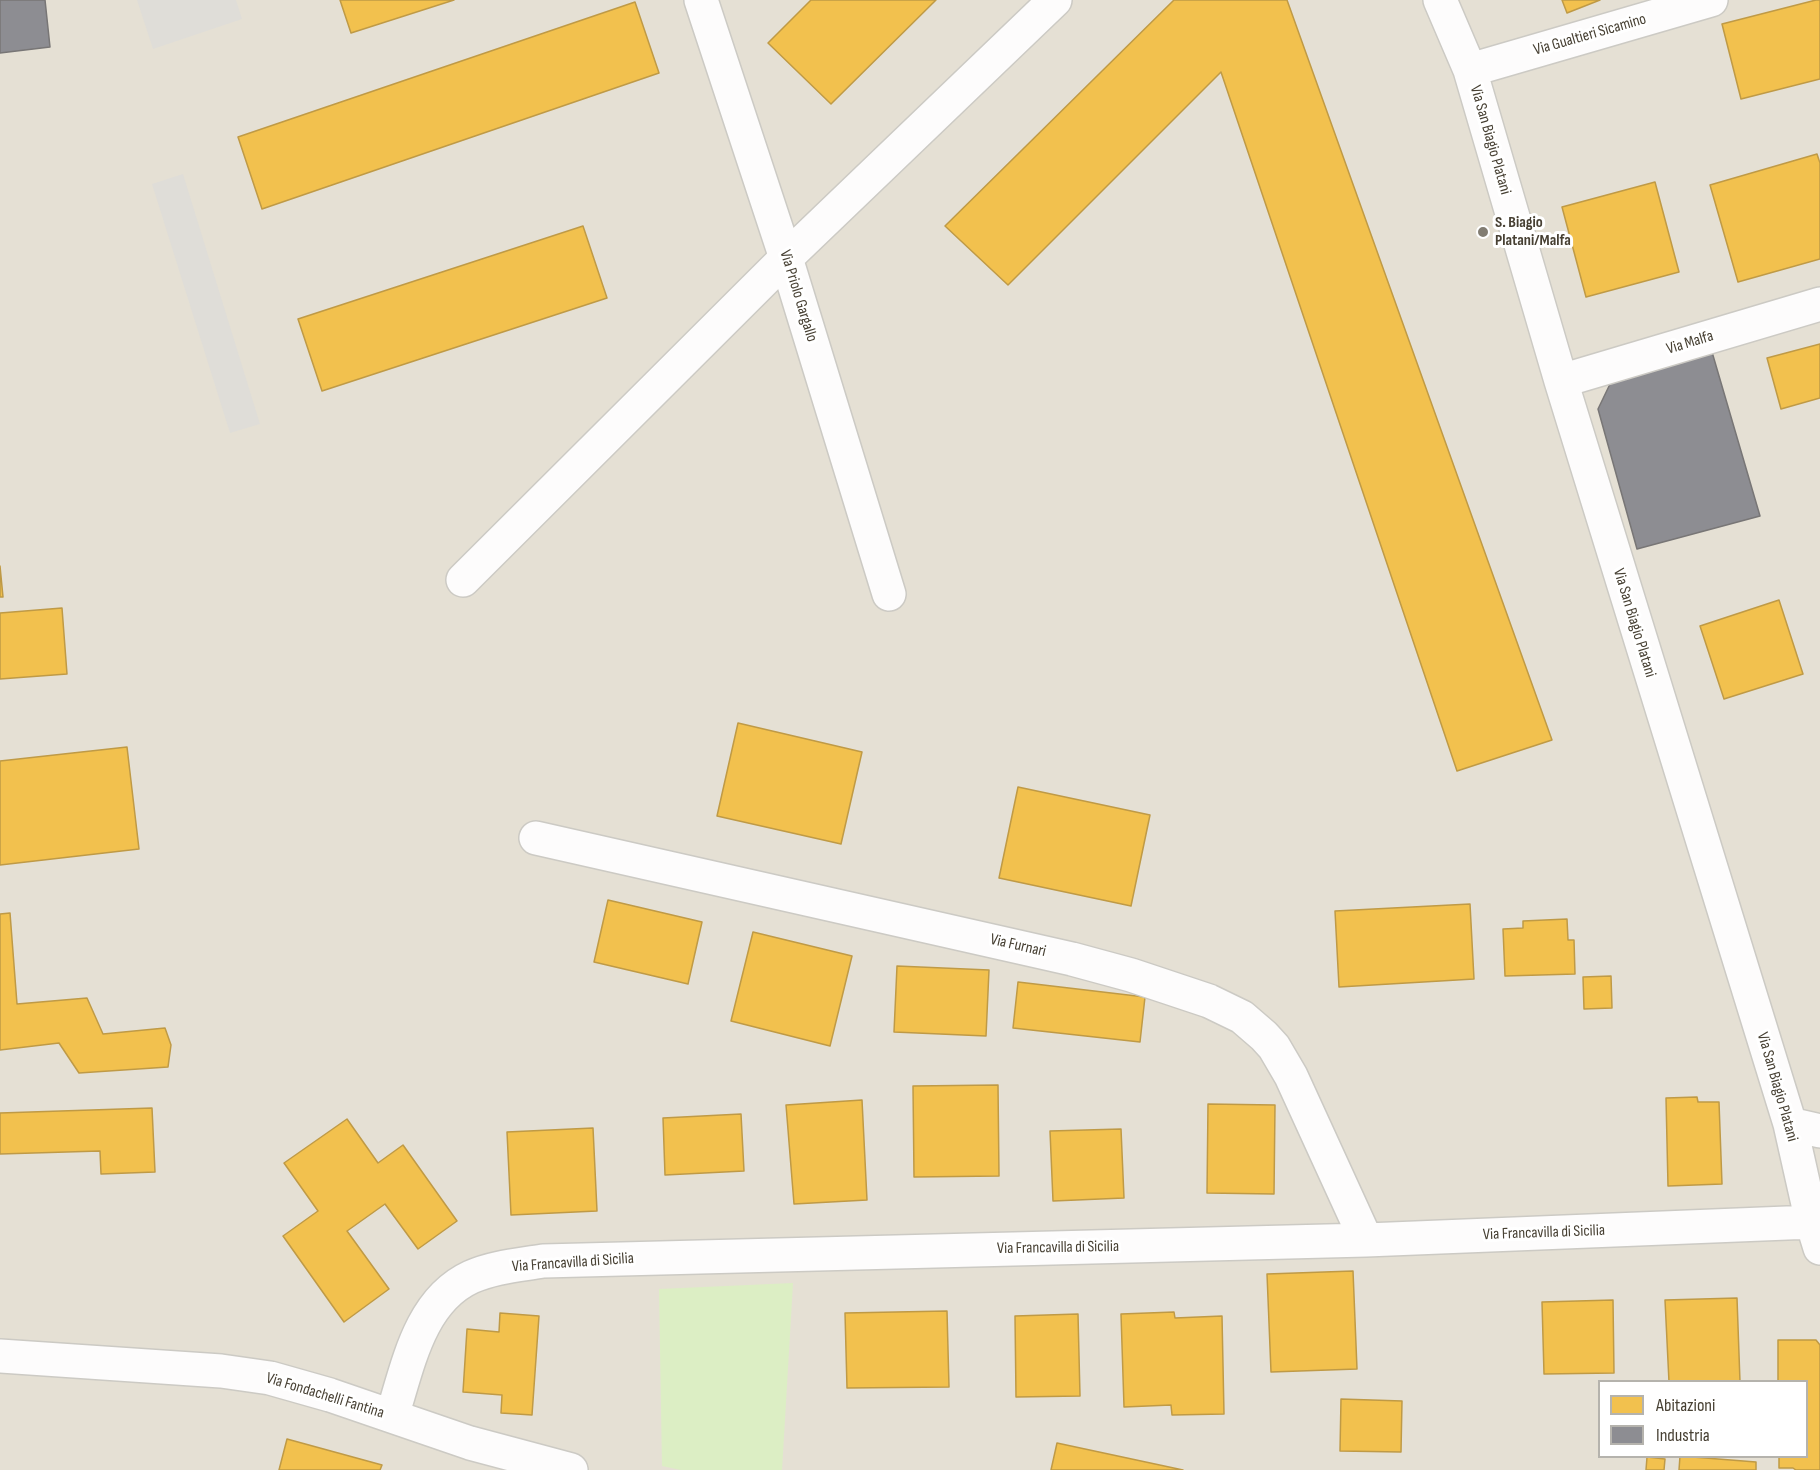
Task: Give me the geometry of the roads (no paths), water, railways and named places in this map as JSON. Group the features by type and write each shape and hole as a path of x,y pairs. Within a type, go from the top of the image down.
{"street":[{"name":"Via Priolo Gargallo","path":"700,0 786,258 889,594"},
{"path":"463,580 786,258 1055,0"},
{"name":"Via San Biagio Platani","path":"1440,0 1470,70 1561,381 1805,1127 1816,1235"},
{"name":"Via Gualtieri Sicamino","path":"1470,70 1711,0"},
{"name":"Via Malfa","path":"1561,381 1820,304"},
{"name":"Via Furnari","path":"536,838 1072,958 1141,978 1226,1008 1259,1030 1284,1063 1366,1240"},
{"name":"Via Francavilla di Sicilia","path":"392,1416 419,1333 444,1295 471,1277 503,1267 543,1261 1366,1240 1816,1235"},
{"name":"Via Fondachelli Fantina","path":"0,1356 244,1374 270,1378 489,1449 571,1470"}],"place":[{"name":"S. Biagio Platani/Malfa","path":"1483,232"}]}
